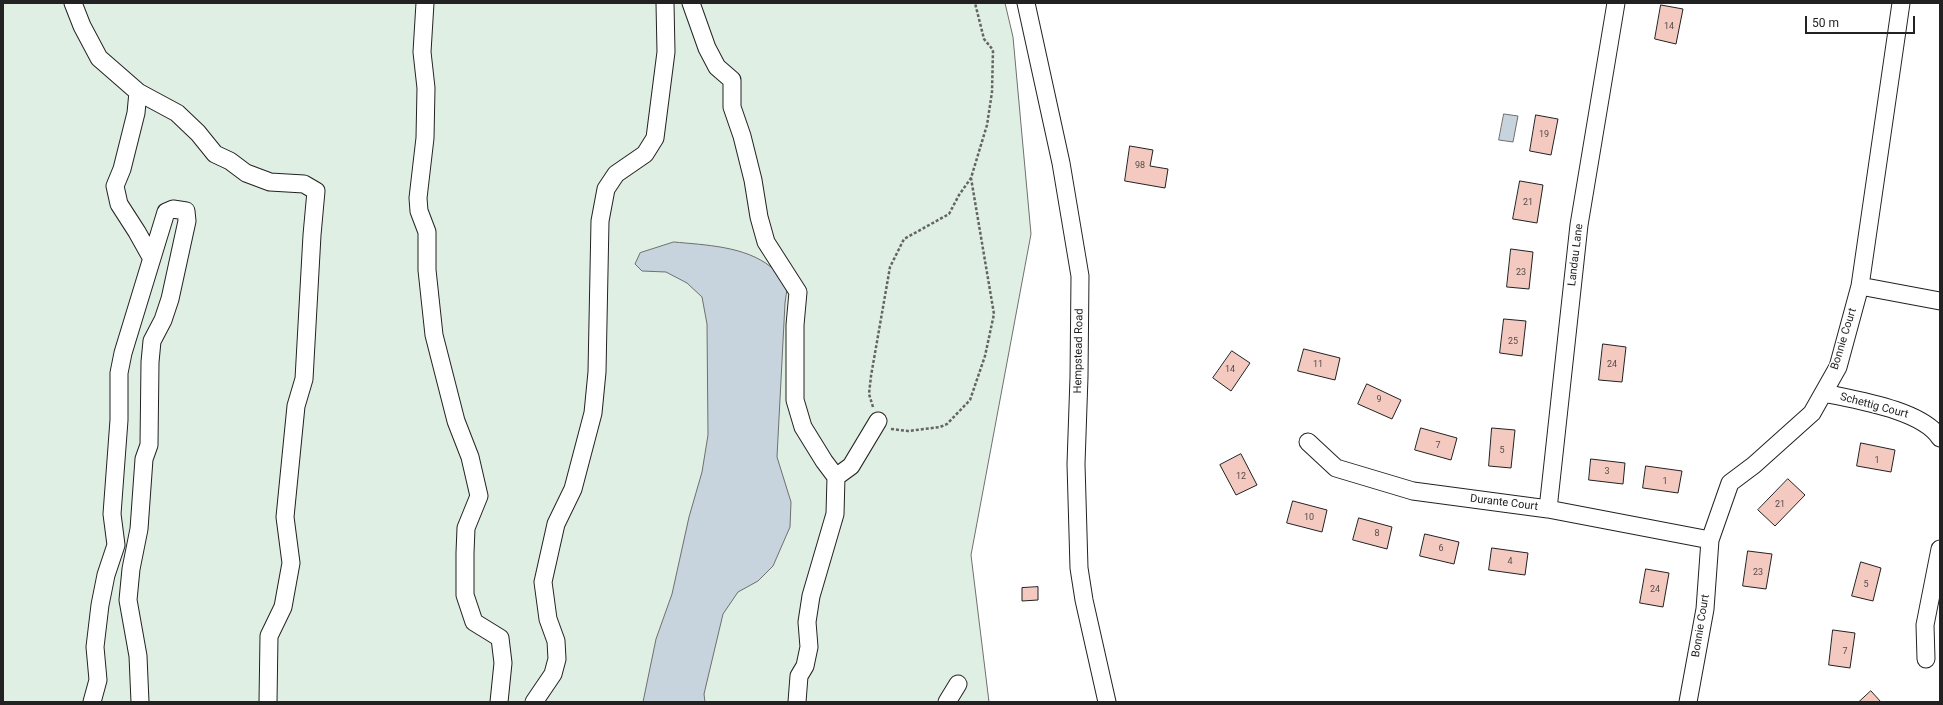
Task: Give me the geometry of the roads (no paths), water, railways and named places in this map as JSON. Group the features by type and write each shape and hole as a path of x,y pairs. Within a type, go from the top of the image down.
{"street":[{"path":"74,3 82,26 99,58 138,92 177,114 198,133 215,154 230,161 246,173 270,182 304,184 316,191 304,379 296,406 285,517 291,563 283,607 269,636 268,702"},
{"path":"425,3 422,52 426,88 422,172 418,198 419,211 427,232 427,270 434,335 456,421 470,456 479,496 466,528 465,595 474,622 500,638 502,663 499,702"},
{"path":"534,702 553,674 557,659 556,641 548,619 544,582 556,524 573,489 593,413 597,372 600,221 606,189 616,174 645,154 655,138 666,52 665,3"},
{"path":"691,3 707,48 717,67 732,80 732,107 742,136 753,180 759,217 766,242 798,292 794,325 795,400 803,427 824,461 836,477 835,514 812,596 807,622 809,647 805,666 799,676 797,702"},
{"name":"Hempstead Road","path":"1026,3 1061,164 1080,276 1080,376 1076,464 1079,561 1084,600 1107,702"},
{"name":"Landau Lane","path":"1548,509 1579,224 1616,3"},
{"name":"Bonnie Court","path":"1688,702 1705,609 1710,540 1730,483 1754,465 1812,413 1838,367 1860,286 1901,3"},
{"path":"138,92 134,120 122,169 115,186 119,204 151,257"},
{"path":"92,702 98,680 95,647 100,605 106,575 116,544 112,514 119,420 119,373 151,257 166,212 173,209 186,211 187,220 170,299 163,320 152,341 150,362 149,445 144,459 139,529 131,569 128,600 138,656 140,702"},
{"path":"1860,286 1940,301"},
{"name":"Schettig Court","path":"1824,393 1887,408 1912,416 1936,432 1940,438"},
{"path":"836,477 851,466 878,421"},
{"name":"Durante Court","path":"1308,442 1336,468 1413,492 1548,509 1710,540"},
{"path":"1926,658 1925,625 1940,549"},
{"path":"947,702 958,684"}]}
